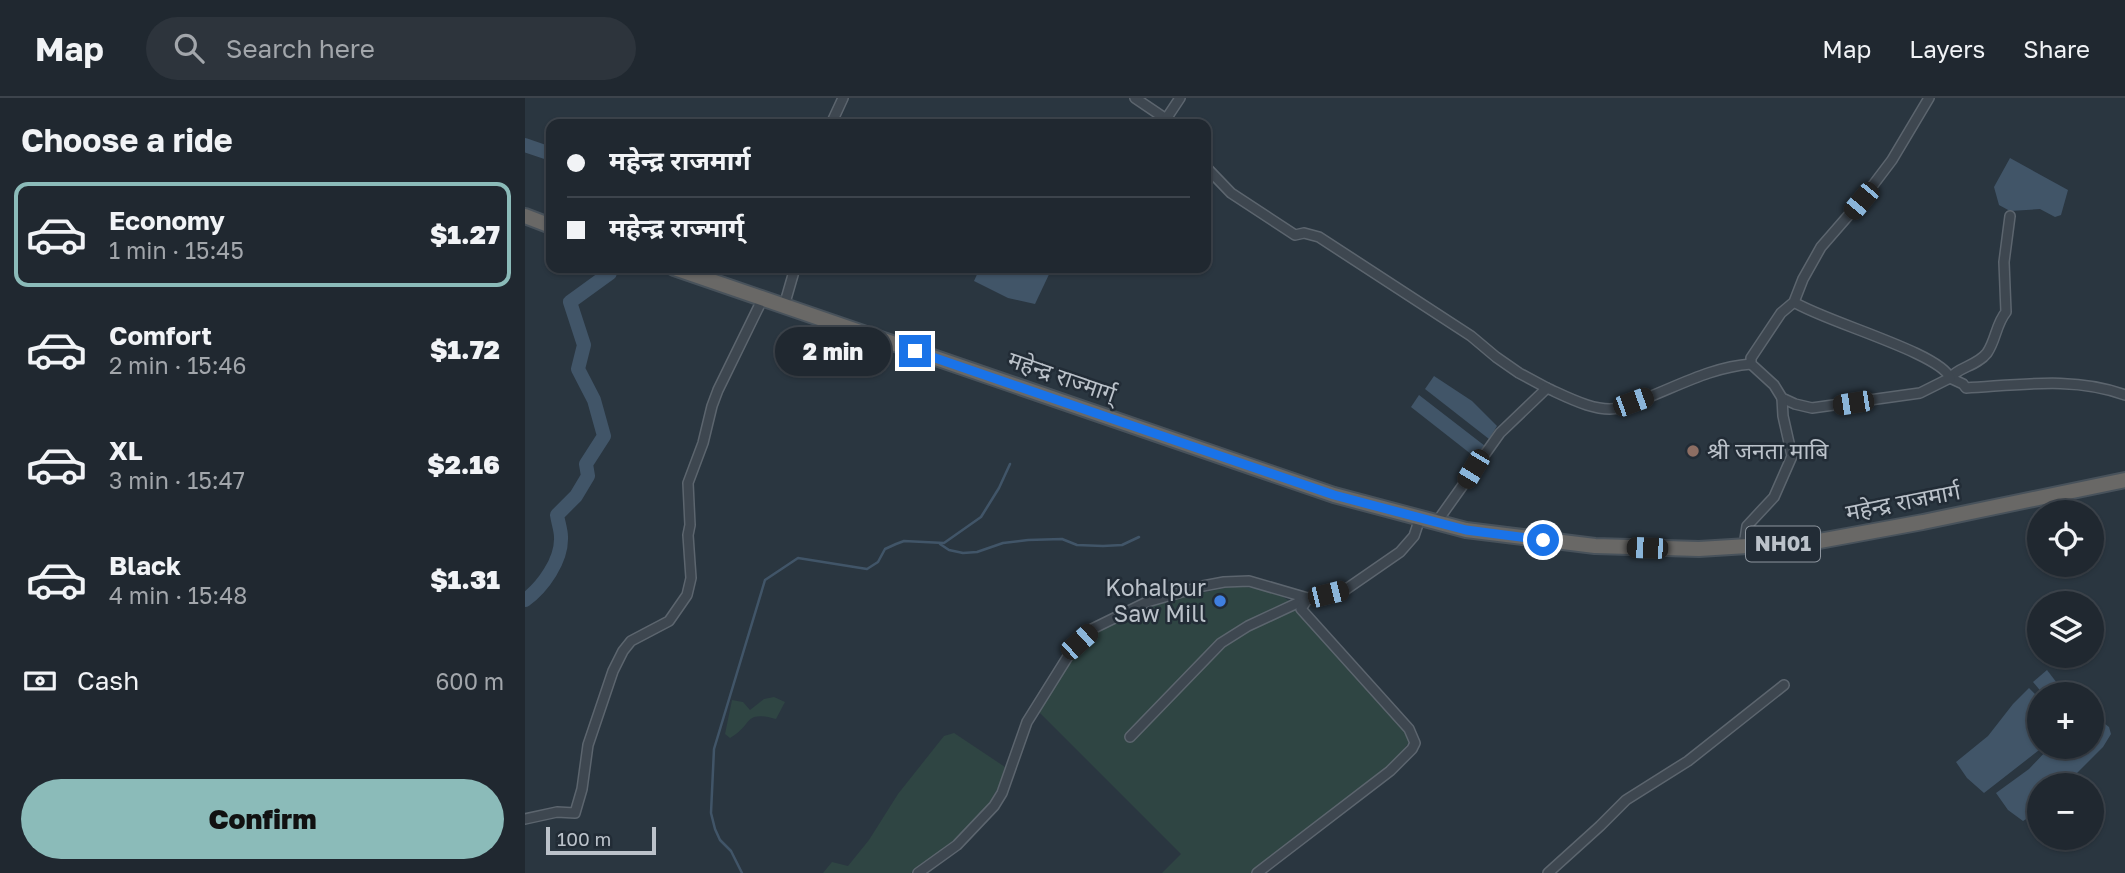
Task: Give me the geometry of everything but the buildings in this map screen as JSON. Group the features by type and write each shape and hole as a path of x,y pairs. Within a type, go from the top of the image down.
{"highway":[{"path":"525,216 546,224"},
{"name":"महेन्द्र राज्मार्ग्","path":"689,273 1334,495 1436,523"},
{"name":"महेन्द्र राजमार्ग","path":"1436,523 1466,530 1595,546 1699,549 1814,542 2125,480"}],"street":[{"path":"833,119 843,98"},
{"path":"1135,98 1163,119"},
{"path":"1167,119 1180,98"},
{"path":"1744,546 1747,526 1774,497 1793,456 1783,416 1782,398 1774,385 1751,364 1751,358 1781,313 1794,302 1821,247 1892,160 1929,98"},
{"path":"1211,172 1231,193 1277,224 1295,235 1304,233 1319,237 1471,336 1519,373 1547,388 1594,407 1618,409 1700,374 1724,367 1751,364"},
{"path":"1782,398 1812,408 1920,393 1974,365 1987,352 2006,312 2004,277 2010,216"},
{"path":"784,306 794,273"},
{"path":"525,819 557,812 575,813 582,789 588,745 613,671 623,651 631,641 669,621 687,595 691,578 688,483 703,443 712,406 763,298"},
{"path":"1794,302 1828,319 1907,349 1948,372 1950,378 1966,388 2014,384 2082,384 2125,396"},
{"path":"1436,523 1500,433 1547,388"},
{"path":"1130,737 1221,643 1248,626 1308,598 1345,590 1400,552 1414,536 1420,518"},
{"path":"918,873 957,845 994,806 1002,793 1027,722 1067,658 1093,629 1147,602 1224,582 1249,581 1308,598"},
{"path":"1257,873 1390,771 1415,743 1409,729 1301,609 1308,598"},
{"path":"1548,873 1626,800 1678,769 1784,685"}],"green space":[{"path":"1236,586 1271,592 1294,605 1405,728 1411,739 1400,755 1372,780 1252,873 1162,873 1181,854 1039,712 1077,654 1107,627 1141,610"},
{"path":"774,697 785,702 776,719 753,717 730,738 725,734 732,700 743,702 750,710 764,699"},
{"path":"954,733 1005,767 999,786 984,811 965,832 911,873 823,873 832,862 848,866 869,840 898,794 944,736"}],"water":[{"path":"2010,158 2068,190 2061,215 2055,217 2040,209 2010,211 1999,205 1994,187"},
{"path":"978,273 1050,273 1035,304 1008,298 974,281"},
{"path":"1434,376 1472,401 1497,426 1489,439 1425,389"},
{"path":"1419,395 1485,446 1476,458 1411,407"},
{"path":"2047,670 2056,682 2033,682"},
{"path":"2027,690 2028,759 1984,793 1967,778 1956,762 1988,736"},
{"path":"2104,723 2109,727 2111,734 2104,745"},
{"path":"2039,759 2091,759 2077,773 2027,773 2027,818 2023,821 2008,810 1996,793"}],"waterway":[{"path":"525,145 546,152"},
{"path":"525,600 545,580 555,564 561,537 557,515 576,496 588,476 586,464 604,436 594,400 578,369 584,345 570,302 610,273"},
{"path":"742,873 731,851 720,840 711,813 714,749 765,580 798,558 867,569 878,562 885,549 904,541 944,543 981,517 1010,464"},
{"path":"940,544 949,550 963,553 1028,540 1062,539 1077,545 1103,546 1122,545 1139,537"}],"place":[{"name":"श्री जनता माबि","path":"1693,451"},
{"name":"Kohalpur Saw Mill","path":"1220,601"}],"route":[{"path":"915,351 1334,495 1466,530 1543,540"}]}
